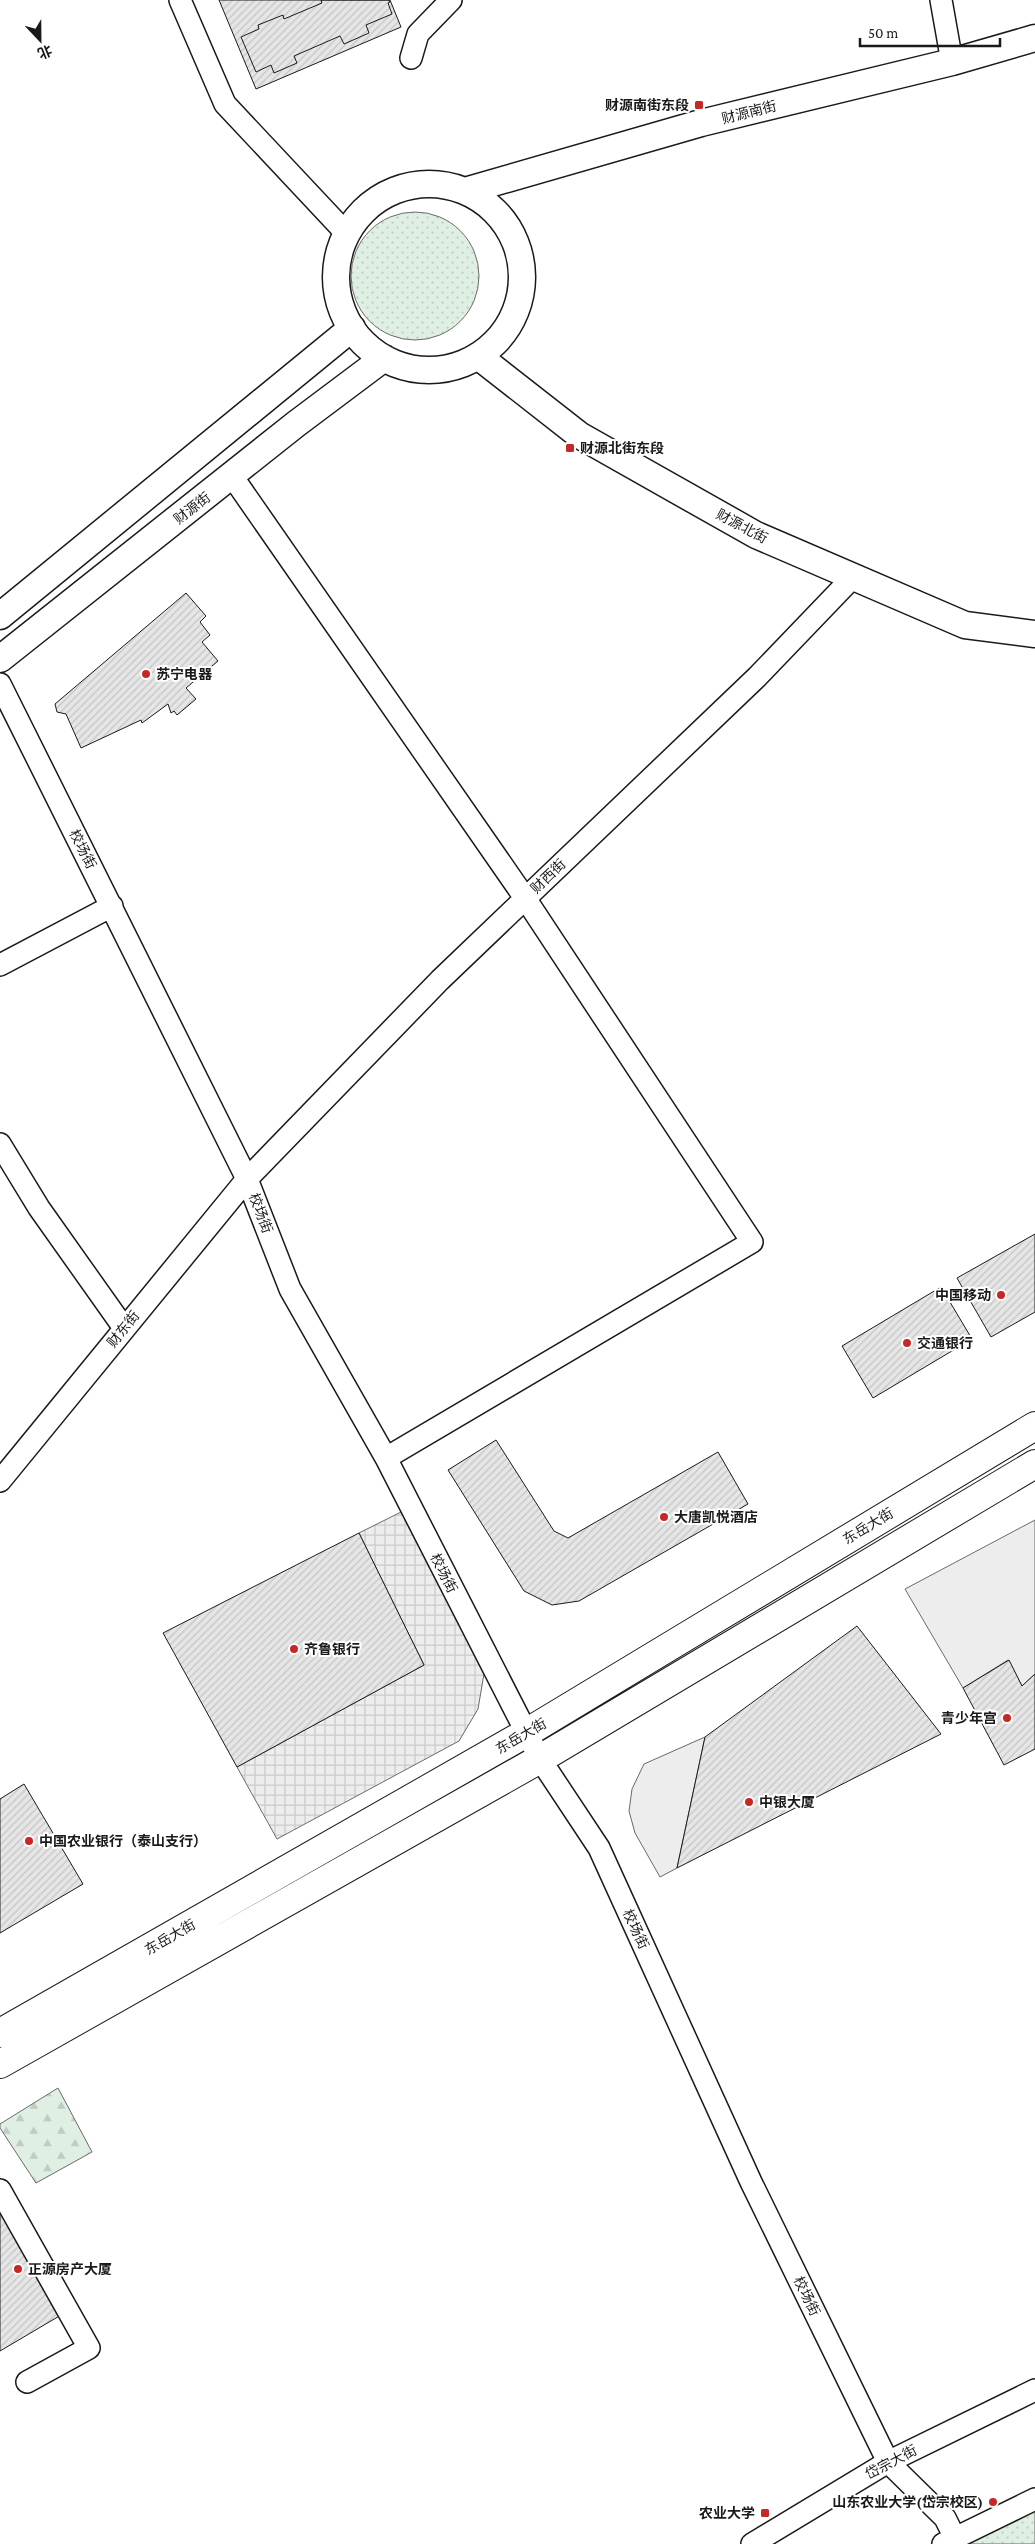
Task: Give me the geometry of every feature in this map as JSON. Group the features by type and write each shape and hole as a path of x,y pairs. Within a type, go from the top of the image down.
{"highway":[{"name":"东岳大街","path":"0,2032 526,1733 1035,1426"},
{"name":"东岳大街","path":"0,2064 540,1760 1035,1464"}],"main road":[{"name":"财源南街","path":"465,191 701,123 952,62 1035,38"},
{"path":"420,183 452,186 465,191 481,198 504,220 519,248 523,279 517,310 501,336 478,356 450,368 420,370 390,362 365,345 346,321 337,292 336,262 346,233 364,209 390,192 420,183"},
{"path":"0,616 352,328"},
{"name":"财源北街","path":"478,356 579,436 756,534 965,625 1035,634"},
{"name":"财源街","path":"0,659 384,358"}],"street":[{"path":"180,0 225,104 346,233"},
{"path":"411,58 418,34 450,0"},
{"path":"941,0 952,62"},
{"path":"232,476 525,898 752,1242 386,1458"},
{"name":"财西街","path":"248,1179 440,980 757,677 853,577"},
{"name":"校场街","path":"0,684 248,1179 290,1289 386,1458 540,1760 598,1848 751,2182 888,2462 945,2518 952,2542"},
{"path":"0,965 112,906"},
{"path":"0,1144 39,1208 124,1328"},
{"name":"财东街","path":"0,1481 248,1179"},
{"path":"0,2190 89,2348 27,2382"},
{"name":"岱宗大街","path":"752,2544 888,2462 1035,2390"},
{"path":"952,2542 1035,2499"}],"green space":[{"path":"415,212 428,213 440,217 460,231 474,251 478,263 478,289 474,301 460,321 440,335 428,339 415,340 402,339 390,335 370,321 356,301 352,289 351,276 352,263 356,251 370,231 390,217 402,213"},
{"path":"58,2088 92,2152 36,2183 0,2128 0,2124"},
{"path":"1035,2507 1035,2544 961,2544"}],"shaded area":[{"path":"411,1507 487,1656 478,1709 459,1741 277,1839 237,1767 424,1665 359,1533"},
{"path":"1035,1520 1035,1674 1022,1686 1008,1660 963,1688 905,1589"},
{"path":"705,1737 677,1868 660,1877 635,1833 629,1811 632,1789 644,1764"}],"building":[{"path":"219,0 390,0 401,27 256,89"},
{"path":"321,0 389,0 390,2 388,3 392,14 366,25 369,33 344,44 340,36 294,56 297,63 274,73 271,65 256,72 241,37 259,29 258,25 283,15 284,19 322,3"},
{"name":"苏宁电器","path":"186,593 206,616 200,622 210,635 202,642 218,661 186,688 196,699 177,715 174,711 171,713 168,704 142,723 141,720 81,748 66,714 57,712 55,704"},
{"name":"中国移动","path":"1035,1234 1035,1312 991,1337 957,1278"},
{"name":"交通银行","path":"941,1287 972,1339 873,1398 842,1346"},
{"name":"大唐凯悦酒店","path":"496,1440 554,1531 568,1538 718,1452 748,1504 579,1601 552,1605 524,1591 448,1470"},
{"name":"齐鲁银行","path":"359,1533 424,1665 237,1767 163,1633"},
{"name":"中银大厦","path":"857,1626 941,1734 677,1868 705,1737"},
{"name":"青少年宫","path":"1009,1660 1022,1686 1035,1674 1035,1749 1004,1765 963,1688"},
{"name":"中国农业银行（泰山支行）","path":"24,1784 83,1884 0,1933 0,1799"},
{"name":"正源房产大厦","path":"0,2212 11,2223 61,2315 0,2351"}],"place":[{"name":"财源南街东段","path":"699,105"},
{"name":"财源北街东段","path":"570,448"},
{"name":"苏宁电器","path":"146,674"},
{"name":"中国移动","path":"1001,1295"},
{"name":"交通银行","path":"907,1343"},
{"name":"大唐凯悦酒店","path":"664,1517"},
{"name":"齐鲁银行","path":"294,1649"},
{"name":"青少年宫","path":"1007,1718"},
{"name":"中银大厦","path":"749,1802"},
{"name":"中国农业银行（泰山支行）","path":"29,1841"},
{"name":"正源房产大厦","path":"18,2269"},
{"name":"山东农业大学(岱宗校区)","path":"993,2502"},
{"name":"农业大学","path":"765,2513"}]}
